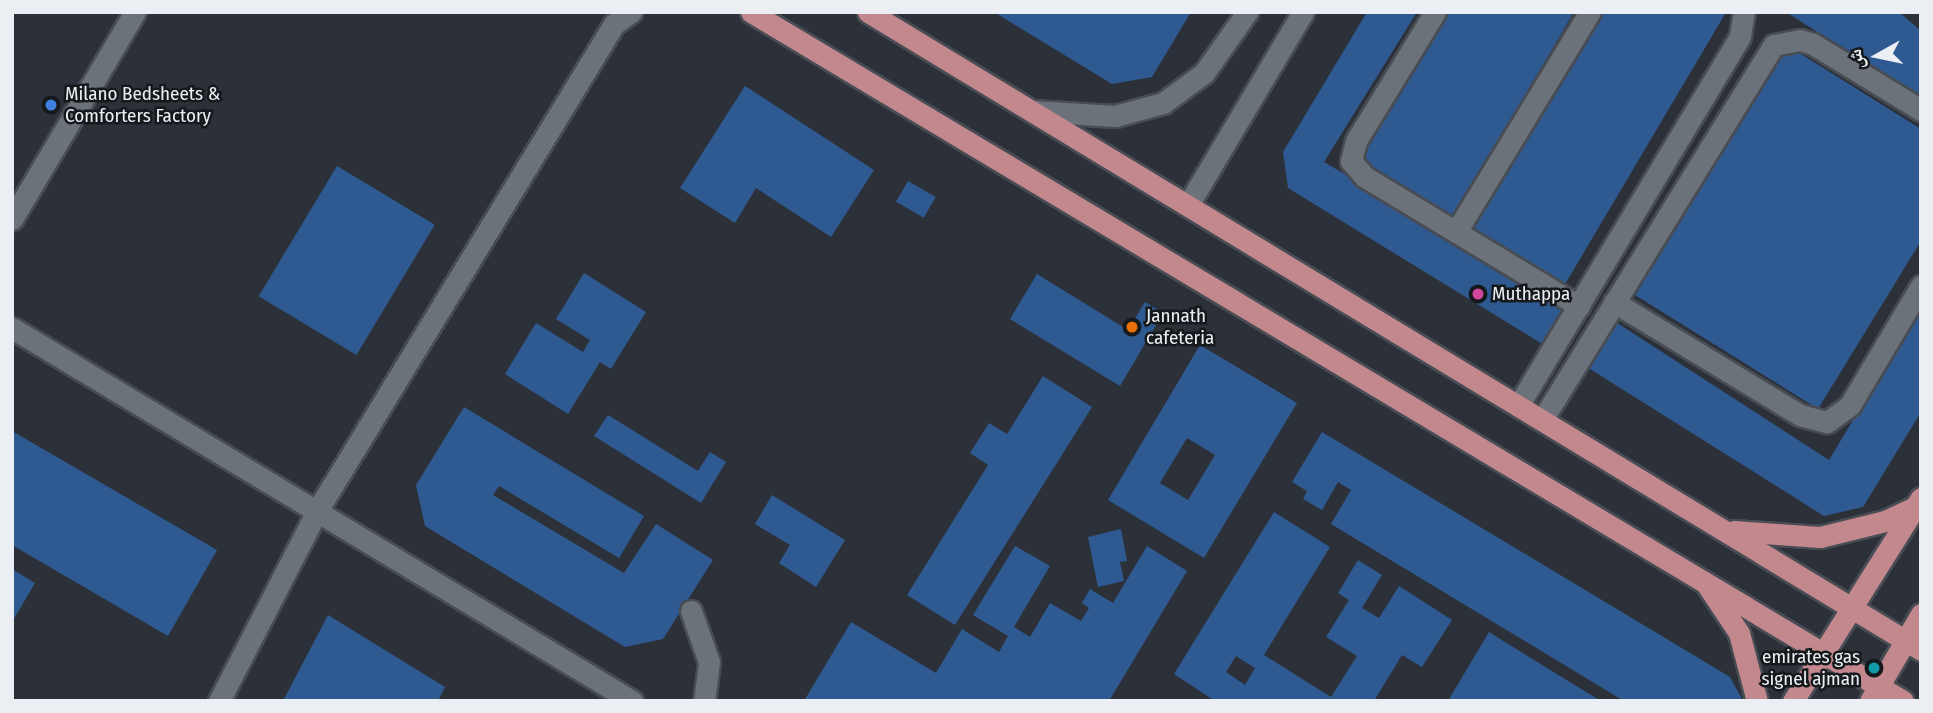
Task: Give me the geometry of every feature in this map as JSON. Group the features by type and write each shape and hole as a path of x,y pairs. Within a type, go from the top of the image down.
{"main road":[{"path":"751,12 1696,573 1824,652 1874,693 1903,701"},
{"path":"868,12 1913,645"},
{"path":"1721,528 1753,536 1820,537 1885,521 1918,503"},
{"path":"1793,701 1918,503"},
{"path":"1696,573 1739,633 1756,701"},
{"path":"1874,693 1913,645 1921,614"}],"street":[{"path":"12,219 135,12"},
{"path":"1032,111 1115,116 1163,103 1204,73 1247,12"},
{"path":"1188,205 1303,12"},
{"path":"1435,12 1356,141 1351,161 1365,177 1579,306"},
{"path":"1456,232 1590,12"},
{"path":"1518,406 1740,36 1744,12"},
{"path":"219,701 317,511 620,16"},
{"path":"1542,420 1774,45 1787,40 1813,44 1921,110"},
{"path":"1614,302 1800,415 1827,422 1850,405 1921,286"},
{"path":"12,328 632,701"},
{"path":"691,611 709,662 704,701"}],"building":[{"path":"994,12 1191,12 1152,77 1112,84"},
{"path":"1367,12 1417,12 1324,162 1568,305 1544,345 1288,188 1283,152"},
{"path":"1445,12 1574,12 1453,218 1356,160"},
{"path":"1598,12 1725,14 1561,291 1465,233"},
{"path":"1786,12 1899,12 1921,31 1921,98"},
{"path":"1788,46 1921,129 1921,241 1818,409 1635,295"},
{"path":"745,86 874,170 831,237 756,188 735,223 680,188"},
{"path":"337,166 435,225 356,355 259,296"},
{"path":"908,181 936,197 924,218 896,202"},
{"path":"584,273 646,312 611,369 600,362 568,414 505,374 536,323 583,352 590,340 556,319"},
{"path":"1037,274 1128,330 1145,302 1163,313 1120,386 1010,319"},
{"path":"1921,307 1921,412 1863,507 1824,516 1582,364 1611,319 1829,460"},
{"path":"1200,345 1297,403 1204,558 1108,500","holes":["1187,438 1215,455 1188,500 1160,483"]},
{"path":"1043,376 1092,407 955,625 907,595 988,465 970,453 989,423 1007,434"},
{"path":"464,407 644,516 619,558 499,486 493,495 624,573 656,524 713,560 663,639 625,647 425,526 416,485"},
{"path":"608,415 698,471 710,452 726,462 701,503 594,436"},
{"path":"12,431 217,550 168,636 12,545"},
{"path":"1322,432 1730,677 1743,701 1624,701 1331,524 1351,490 1338,482 1322,510 1303,499 1307,491 1292,482"},
{"path":"772,495 845,540 816,587 779,563 790,545 755,524"},
{"path":"1274,512 1330,547 1264,655 1331,697 1357,656 1326,637 1349,600 1338,593 1358,560 1382,575 1362,608 1379,618 1399,586 1452,620 1422,667 1402,655 1374,701 1215,701 1174,674","holes":["1236,656 1255,668 1245,685 1226,672"]},
{"path":"1121,529 1127,561 1120,562 1124,581 1098,587 1088,537"},
{"path":"1015,546 1050,566 1014,627 1030,637 1050,603 1081,621 1089,608 1082,603 1090,589 1113,603 1147,546 1187,571 1109,701 804,701 851,622 936,673 962,629 999,652 1008,636 973,615"},
{"path":"12,569 35,583 12,622"},
{"path":"328,615 445,687 438,701 283,701"},
{"path":"1489,632 1560,676 1601,701 1448,701"}],"place":[{"name":"Milano Bedsheets & Comforters Factory","path":"51,105"},
{"name":"Muthappa","path":"1478,294"},
{"name":"Jannath cafeteria","path":"1132,327"},
{"name":"emirates gas signel ajman","path":"1874,668"}]}
